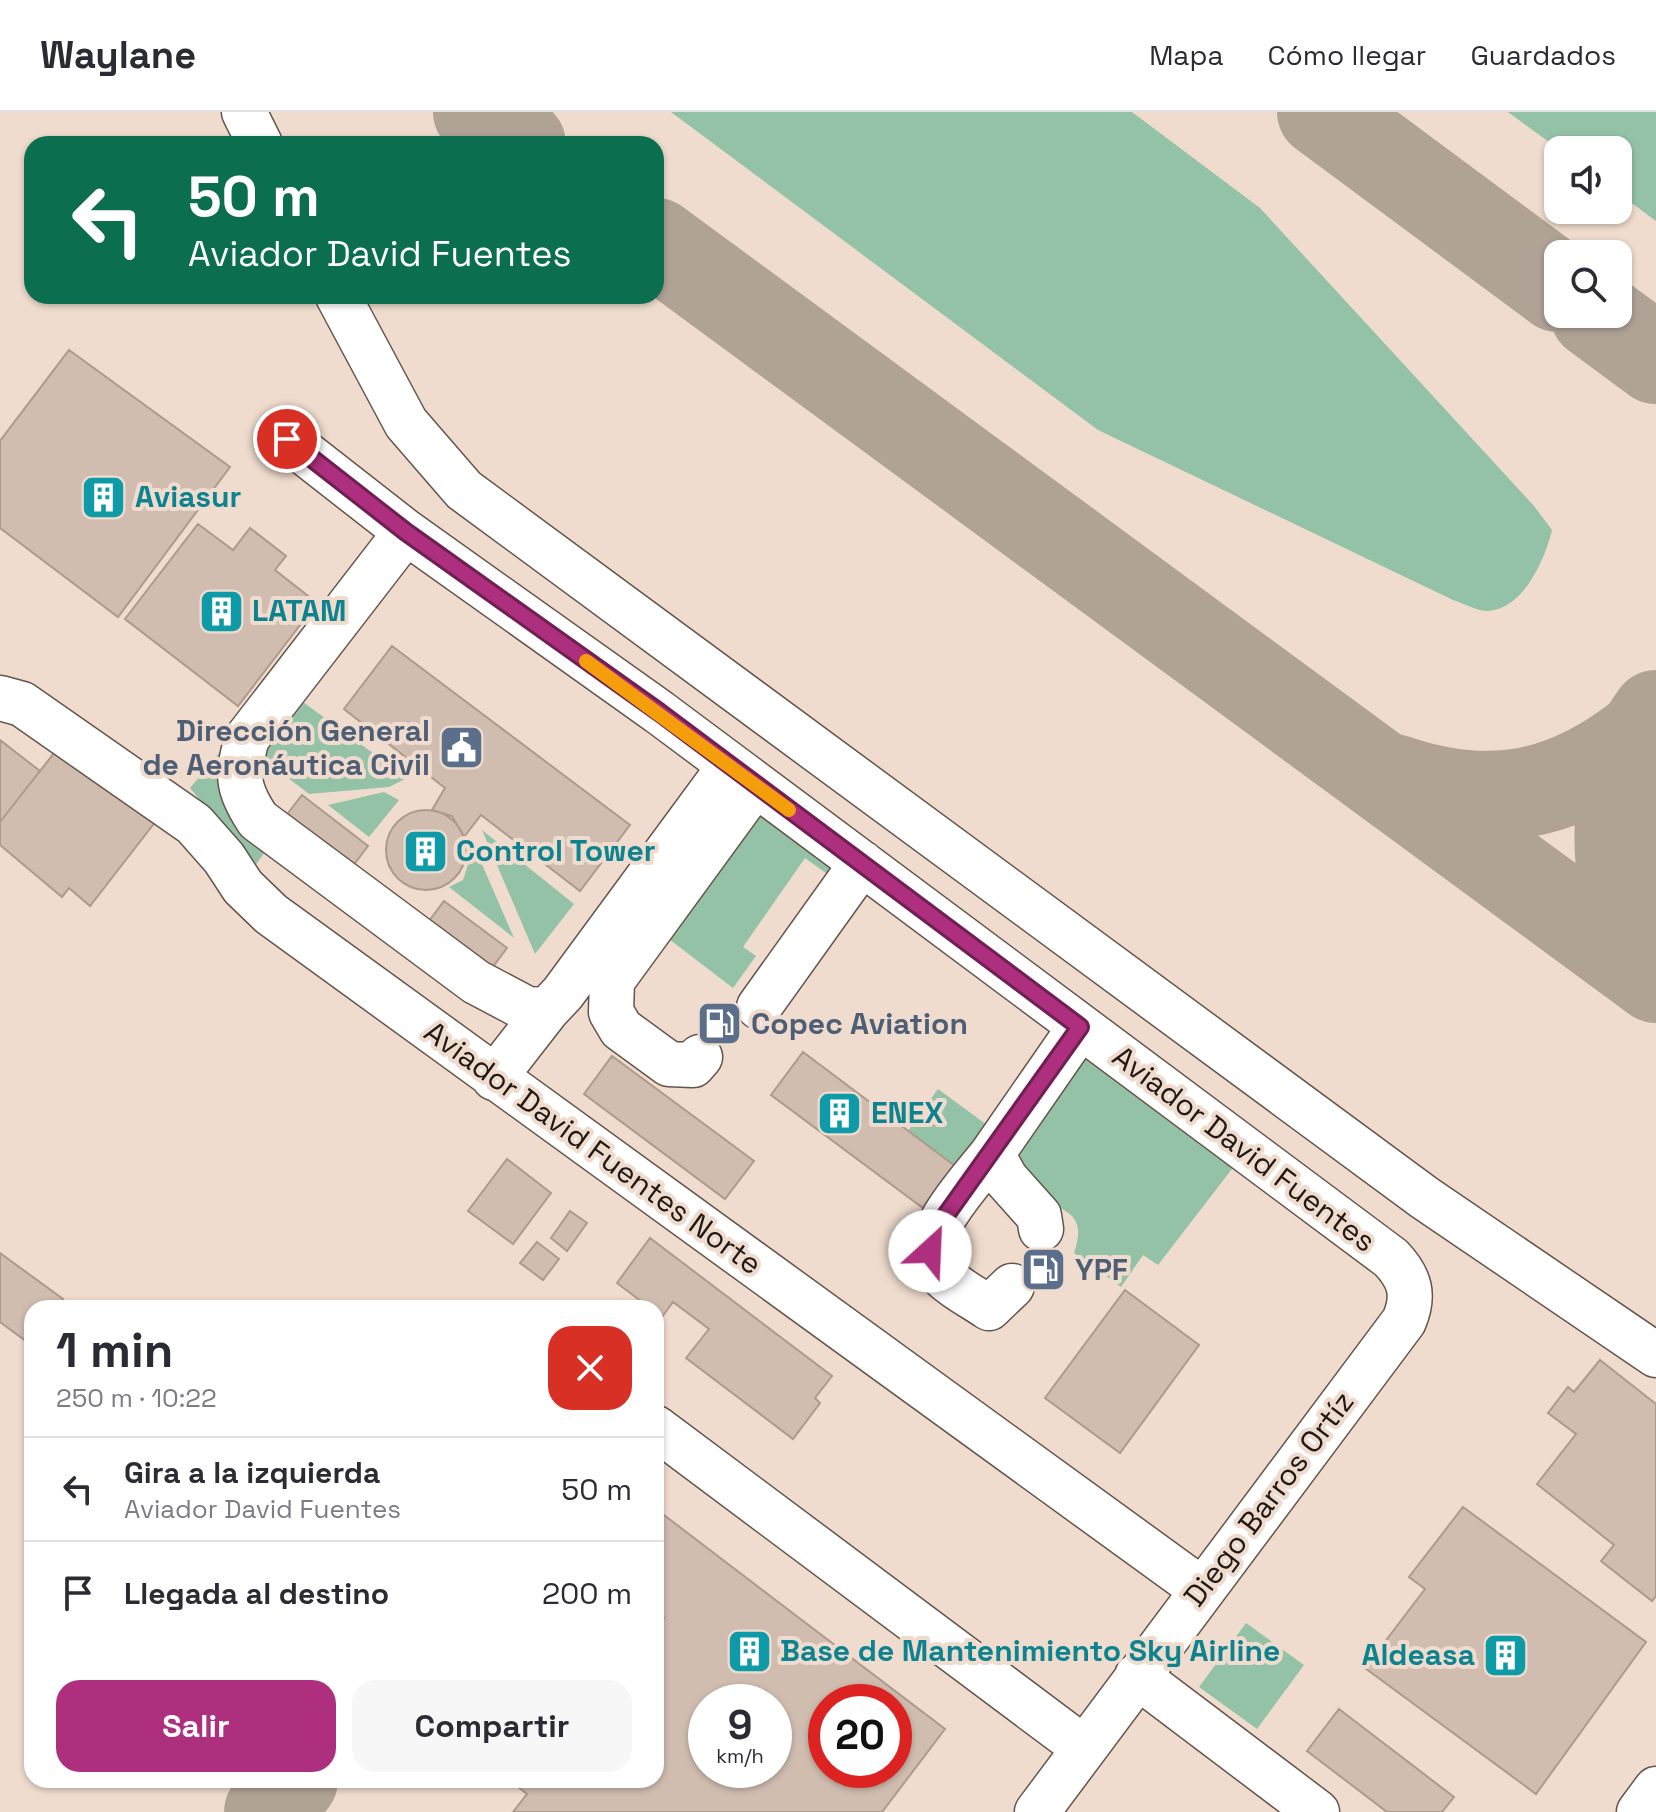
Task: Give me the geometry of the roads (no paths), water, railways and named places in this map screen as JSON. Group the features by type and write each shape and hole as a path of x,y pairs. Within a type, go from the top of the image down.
{"street":[{"path":"244,112 256,136"},
{"path":"342,304 406,423 464,490 1425,1198 1656,1355"},
{"name":"Aviador David Fuentes","path":"287,439 406,532 862,863 1391,1258"},
{"path":"406,532 247,738 238,772 240,787 258,820 272,833 476,982 528,1006 563,993 742,775"},
{"name":"Aviador David Fuentes Norte","path":"0,698 22,704 194,824 208,837 257,903 503,1066 1201,1589"},
{"path":"700,1057 693,1065 669,1064 621,1029 611,1012 612,981 742,775"},
{"path":"759,1007 862,863"},
{"path":"503,1066 528,1006"},
{"path":"1012,1286 989,1308 937,1270 930,1251 936,1229 1080,1027"},
{"path":"992,1154 1006,1179 1039,1216 1041,1229"},
{"name":"Diego Barros Ortíz","path":"1037,1812 1404,1321 1410,1306 1410,1288 1405,1272 1391,1258"},
{"path":"664,1434 1084,1748"},
{"path":"1137,1676 1317,1812"},
{"path":"1639,1812 1656,1789"}],"place":[{"name":"Aviasur","path":"104,497"},
{"name":"LATAM","path":"221,611"},
{"name":"Dirección General de Aeronáutica Civil","path":"461,748"},
{"name":"Control Tower","path":"425,851"},
{"name":"Copec Aviation","path":"720,1024"},
{"name":"ENEX","path":"840,1113"},
{"name":"YPF","path":"1044,1270"},
{"name":"Base de Mantenimiento Sky Airline","path":"749,1651"},
{"name":"Aldeasa","path":"1506,1655"}]}
